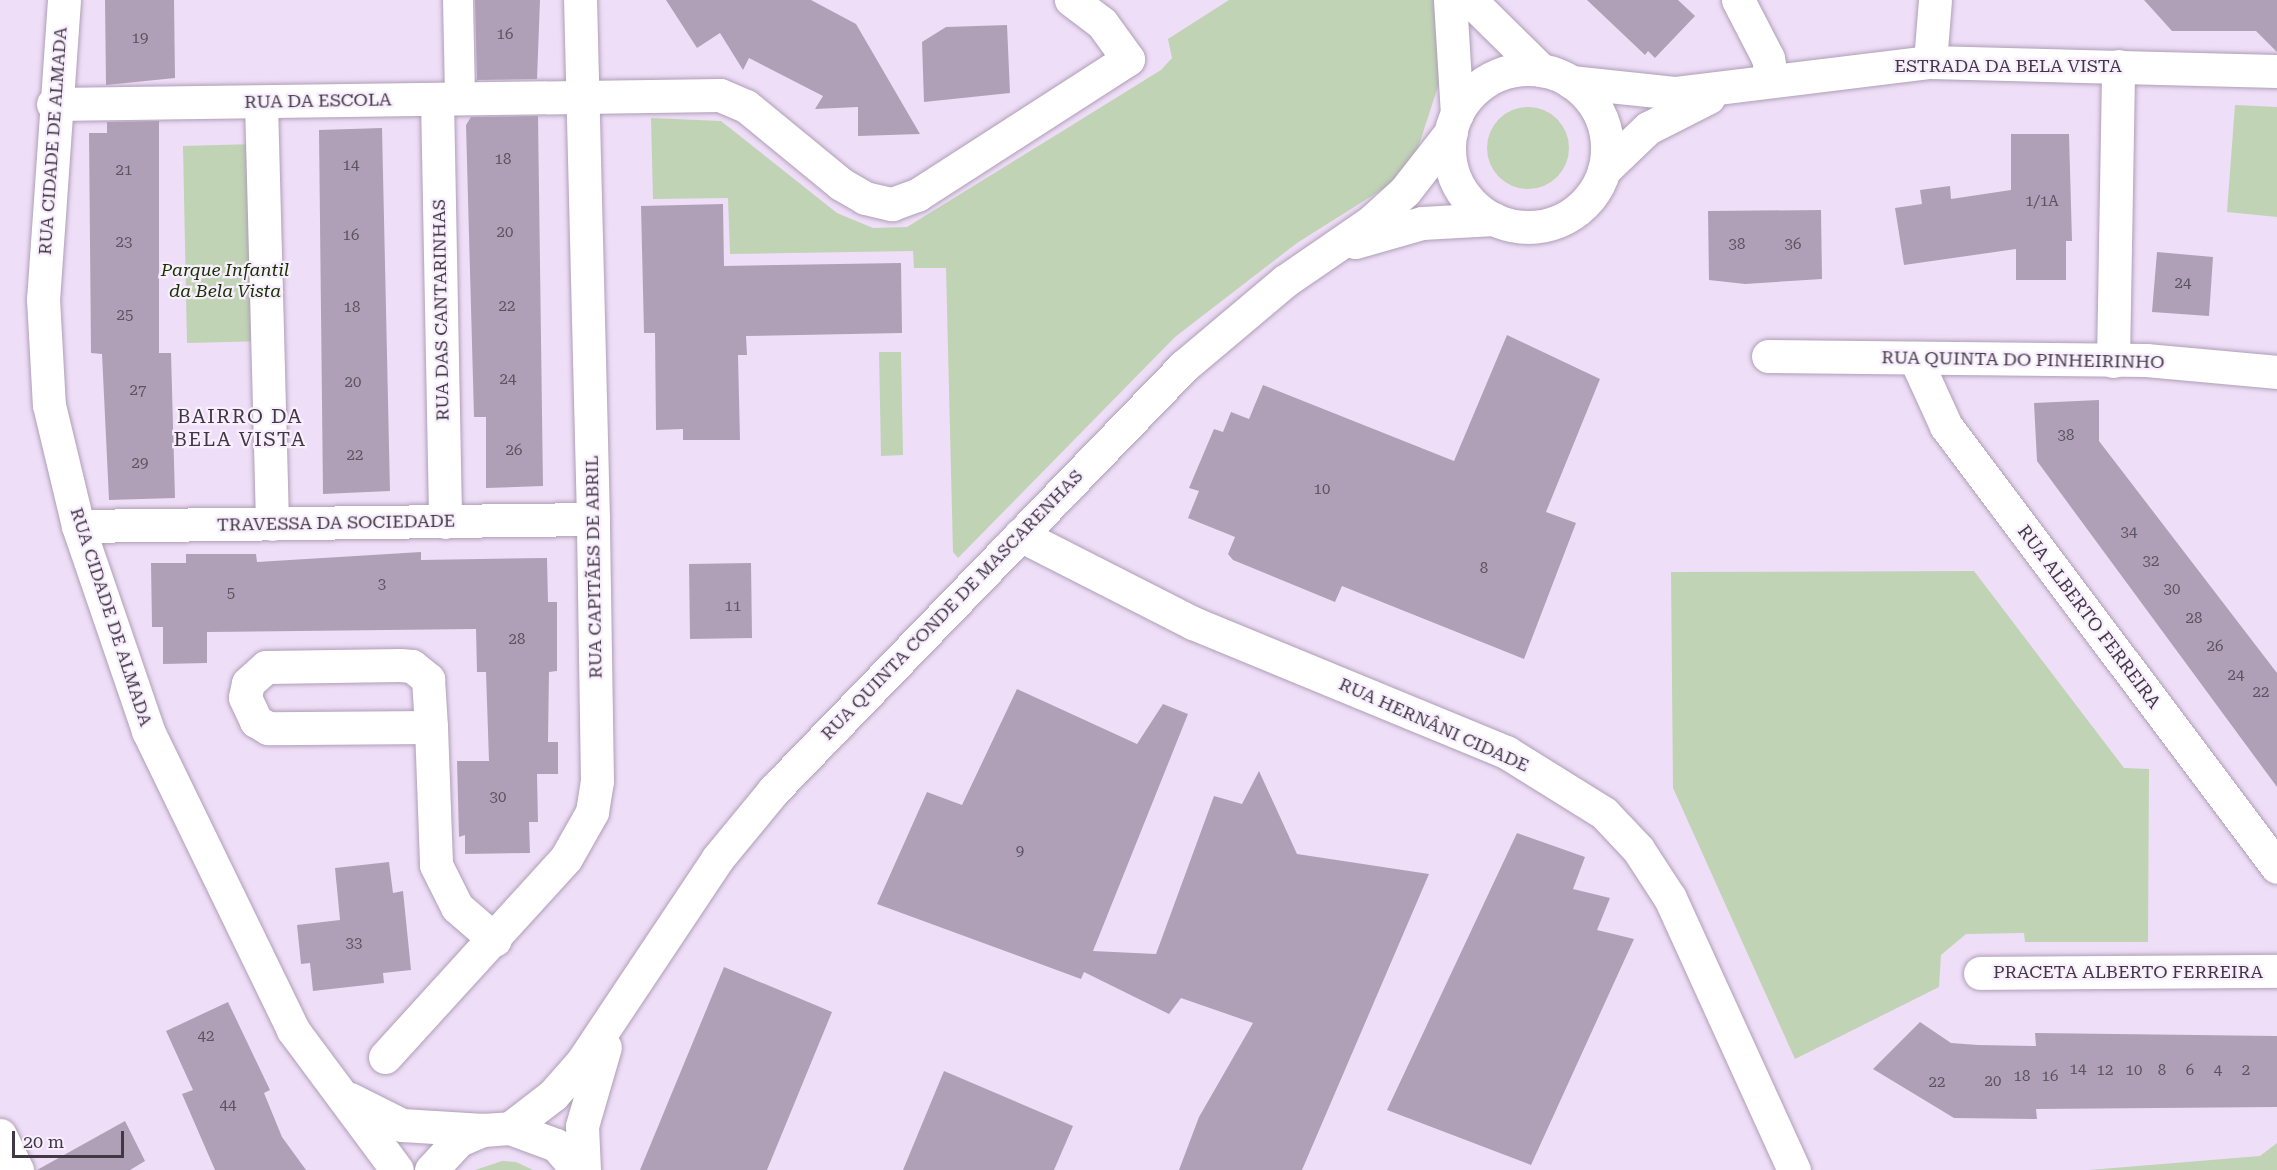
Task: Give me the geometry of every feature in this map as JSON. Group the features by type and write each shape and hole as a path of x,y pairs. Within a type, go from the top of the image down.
{"street":[{"name":"RUA CIDADE DE ALMADA","path":"64,0 52,105 44,322 49,405 78,526 148,731 293,1029 309,1058 346,1098 397,1170"},
{"path":"448,99 459,0"},
{"name":"RUA CAPITÃES DE ABRIL","path":"385,1057 495,940 566,858 592,812 597,782 580,0"},
{"name":"RUA DA ESCOLA","path":"52,105 448,99 582,93 720,94 746,106 841,184 865,198 892,204 917,195 1128,59 1102,23 1071,0"},
{"path":"1450,0 1458,183 1473,204 1494,219 1520,227 1547,225 1572,214 1592,195 1604,170 1624,147 1671,113 1756,83 1768,58 1738,0"},
{"path":"1470,0 1556,76 1590,98 1603,120 1604,170"},
{"path":"1930,62 1935,0"},
{"name":"ESTRADA DA BELA VISTA","path":"1756,83 1930,62 2277,70"},
{"path":"2113,361 2118,66"},
{"path":"1454,123 1491,78 1556,76 1676,93 1756,83"},
{"name":"RUA DAS CANTARINHAS","path":"445,522 448,99"},
{"path":"261,102 272,524"},
{"name":"RUA QUINTA CONDE DE MASCARENHAS","path":"431,1170 459,1140 496,1129 553,1095 622,1007 718,858 774,790 1184,366 1285,281 1334,250 1406,190 1454,123"},
{"name":"RUA QUINTA CONDE DE MASCARENHAS","path":"1334,250 1422,223 1494,219"},
{"name":"RUA QUINTA DO PINHEIRINHO","path":"1768,356 2113,361 2277,372"},
{"name":"RUA ALBERTO FERREIRA","path":"1915,358 1946,426 2277,867"},
{"name":"TRAVESSA DA SOCIEDADE","path":"78,526 593,519"},
{"name":"RUA HERNÂNI CIDADE","path":"1020,535 1194,623 1506,752 1604,813 1638,849 1670,898 1794,1170"},
{"path":"431,727 268,728 256,721 245,697 248,683 266,667 412,666 428,679 431,727 436,865 457,907 495,940"},
{"name":"PRACETA ALBERTO FERREIRA","path":"1980,973 2277,971"},
{"name":"RUA QUINTA CONDE DE MASCARENHAS","path":"584,1170 586,1099 622,1007"},
{"path":"346,1098 402,1125 496,1129 556,1144 578,1170"}],"green space":[{"path":"1229,0 1434,0 1443,71 1418,148 1389,185 1297,243 1175,337 958,558 953,552 946,268 914,268 913,251 730,254 728,198 653,199 651,118 721,121 837,213 873,228 907,227 1161,70 1172,58 1168,39"},
{"path":"2235,105 2277,107 2277,217 2227,212"},
{"path":"1520,107 1536,107 1551,114 1562,125 1569,140 1566,164 1557,177 1536,189 1520,189 1505,182 1494,171 1487,156 1487,140 1494,125 1505,114"},
{"name":"Parque Infantil da Bela Vista","path":"259,144 265,341 187,343 183,146"},
{"path":"879,352 901,352 903,455 881,456"},
{"path":"1974,571 2124,768 2149,769 2148,942 2025,942 2024,933 1966,934 1941,955 1939,987 1795,1059 1673,788 1671,572"},
{"path":"2277,1143 2277,1170 2089,1170 2260,1156"},
{"path":"502,1161 516,1162 533,1170 475,1170"}],"building":[{"path":"105,0 174,0 175,78 106,85"},
{"path":"475,0 540,0 537,79 477,80"},
{"path":"666,0 811,0 856,24 920,134 858,136 858,107 815,109 823,96 749,58 743,70 720,33 697,48"},
{"path":"1587,0 1678,0 1695,16 1655,58 1648,51 1645,55"},
{"path":"2144,0 2277,0 2277,52 2256,31 2172,31"},
{"path":"1007,25 1010,93 924,102 922,42 946,27"},
{"path":"538,116 543,486 486,488 486,417 474,417 466,125 471,117"},
{"path":"159,121 159,353 171,353 175,498 109,500 102,354 91,353 89,133 107,133 107,122"},
{"path":"382,128 390,491 323,494 319,130"},
{"path":"2011,134 2069,134 2072,241 2066,241 2066,280 2016,280 2016,249 1904,265 1895,208 1922,204 1920,190 1950,186 1951,199 2011,190"},
{"path":"723,204 724,266 901,263 902,333 746,336 747,355 738,355 740,440 683,440 683,429 656,430 655,333 644,333 641,206"},
{"path":"1821,210 1822,279 1745,284 1709,280 1708,211"},
{"path":"2157,252 2213,257 2209,316 2152,312"},
{"path":"1507,335 1600,379 1546,512 1576,523 1524,659 1342,586 1335,602 1233,560 1228,554 1235,537 1188,518 1199,491 1189,488 1214,429 1223,432 1231,412 1249,419 1263,385 1454,461"},
{"path":"2099,400 2099,441 2277,673 2277,787 2037,461 2034,403"},
{"path":"421,552 421,560 547,558 548,602 557,602 557,671 549,672 548,742 558,742 558,774 537,774 538,822 529,822 530,853 465,854 465,835 459,837 457,761 489,761 486,672 477,672 476,629 207,632 207,663 163,664 163,627 152,627 151,563 186,563 186,554 256,554 257,562"},
{"path":"751,563 752,638 690,639 689,564"},
{"path":"1017,689 1137,744 1163,704 1188,714 1093,951 1156,954 1214,796 1242,804 1259,771 1297,854 1429,874 1302,1170 1179,1170 1199,1117 1253,1023 1181,998 1169,1014 1084,972 1081,979 877,904 927,792 962,805"},
{"path":"1517,833 1585,857 1573,889 1610,898 1597,930 1634,939 1531,1165 1387,1110"},
{"path":"389,862 393,893 403,891 411,970 383,973 384,983 313,991 310,963 301,964 297,925 340,920 335,868"},
{"path":"724,967 832,1012 767,1170 640,1170"},
{"path":"228,1002 270,1090 264,1093 282,1137 306,1170 215,1170 182,1094 193,1090 166,1031"},
{"path":"1920,1022 1951,1043 1978,1045 2036,1046 2035,1033 2277,1036 2277,1107 2036,1109 2037,1119 1954,1118 1873,1069"},
{"path":"944,1071 1073,1126 1054,1170 903,1170"},
{"path":"125,1121 145,1161 130,1170 37,1170"}],"district":[{"name":"BAIRRO DA BELA VISTA","path":"240,428"}]}
